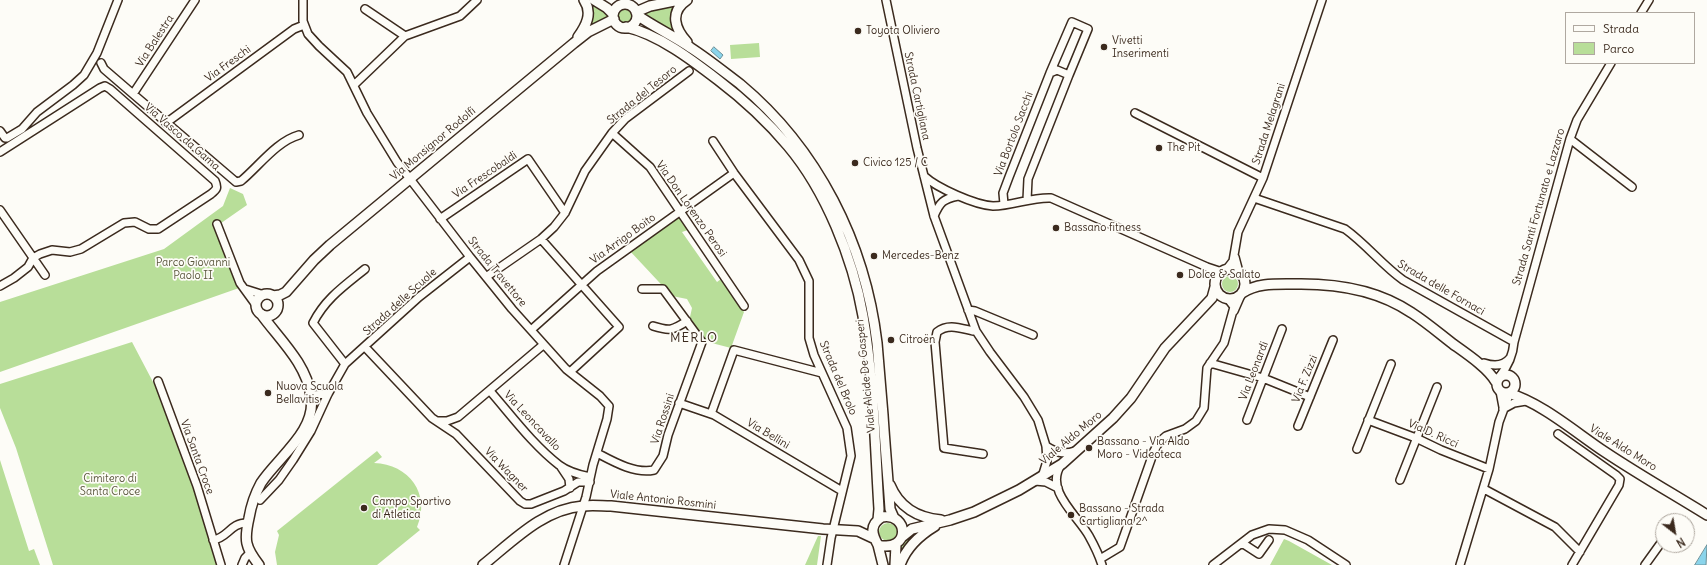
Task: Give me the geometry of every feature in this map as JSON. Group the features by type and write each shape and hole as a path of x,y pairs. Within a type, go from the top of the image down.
{"main road":[{"path":"574,43 587,20 589,11 584,0"},
{"name":"Viale Alcide De Gasperi","path":"594,0 607,8 618,21 642,32 692,62 732,91 756,111 789,146 828,209 848,259 863,316 874,427 879,509 876,522 872,528 883,565"},
{"name":"Viale Alcide De Gasperi","path":"612,0 631,9 691,48 740,84 764,106 794,140 820,176 839,211 857,256 872,314 877,342 890,509 902,530 902,537"},
{"path":"631,9 633,24 618,21 616,8 631,9 679,0"},
{"path":"687,0 678,7 675,22 680,34 691,48"},
{"name":"Via Monsignor Rodolfi","path":"272,329 273,318 277,308 290,288 314,260 330,245 574,43 598,27 618,21"},
{"name":"Viale Aldo Moro","path":"902,537 912,529 946,522 988,506 1039,479 1062,464 1113,418 1131,398 1165,348 1180,330 1212,298 1216,283 1224,271 1233,270 1258,282 1272,284 1316,284 1340,286 1365,291 1386,299 1411,312 1526,401 1551,415 1605,452 1707,515"},
{"path":"1240,274 1245,286 1242,294"},
{"path":"1216,283 1217,292 1226,298"},
{"name":"Viale Aldo Moro","path":"1198,313 1226,298 1237,297 1260,286 1272,284"},
{"name":"Via Monsignor Rodolfi","path":"256,305 258,299 268,295 280,295 290,288"},
{"path":"261,314 268,316 277,308 268,295"},
{"path":"256,305 261,314 302,368 311,395 311,408 308,421 302,433 266,476 257,492 248,523 246,542 250,553 259,565"},
{"name":"Viale Aldo Moro","path":"1469,356 1484,363 1502,383"},
{"name":"Strada Santi Fortunato e Lazzaro","path":"1502,383 1513,390 1515,384"},
{"name":"Viale Aldo Moro","path":"1515,384 1551,415"},
{"path":"888,480 904,506 914,513 946,522"},
{"name":"Viale Antonio Rosmini","path":"483,565 535,523 559,512 583,506 611,506 833,530 858,531 876,522"},
{"path":"876,522 886,517 896,520"},
{"name":"Viale Aldo Moro","path":"896,520 920,527"},
{"path":"900,565 902,558 911,546 925,532 946,522"},
{"name":"Viale Antonio Rosmini","path":"858,531 875,542"},
{"path":"895,565 896,545 902,537"},
{"path":"875,542 888,547 896,545"}],"street":[{"path":"0,131 5,138 7,138 22,129 37,112 84,75 97,53 118,0"},
{"name":"Via Balestra","path":"133,94 195,0"},
{"name":"Strada Travettore","path":"303,0 302,16 304,25 312,40 347,72 376,130 397,162 486,278 543,345 570,372 600,396 609,406 607,420 583,506 564,565"},
{"path":"354,85 405,36 460,16 477,0"},
{"name":"Strada Cartigliana","path":"886,0 923,175 934,216 976,331 1032,409 1038,420 1046,446 1047,461 1039,479"},
{"name":"Strada Melagrani","path":"1224,271 1231,265 1238,232 1263,178 1322,0"},
{"path":"1642,12 1649,0"},
{"path":"365,9 405,36"},
{"name":"Via Bortolo Sacchi","path":"1004,204 1003,193 1050,73 1072,22 1088,28 1028,179 1027,200"},
{"name":"Via Freschi","path":"166,123 294,29 304,25"},
{"path":"101,63 104,69 236,182 241,181 267,156 293,137 299,136"},
{"name":"Strada Santi Fortunato e Lazzaro","path":"1460,565 1484,489 1503,409 1508,398 1502,383 1511,356 1570,139 1577,120 1610,64"},
{"path":"1050,73 1057,70 1069,75"},
{"name":"Strada del Tesoro","path":"486,278 541,239 554,227 565,213 585,171 612,132 625,119 689,71"},
{"name":"Via Vasco da Gama","path":"0,152 105,86 215,181 217,186 216,189 158,228 149,229 135,222 124,223 81,249 70,252 52,250 33,258 28,267 0,286"},
{"path":"1135,113 1263,178"},
{"name":"Via Don Lorenzo Perosi","path":"612,132 650,167 744,306"},
{"path":"1570,139 1632,187"},
{"name":"Strada del Brolo","path":"713,140 734,173 801,265 808,281 809,338 814,355 845,423 850,442 851,456 833,530 827,565"},
{"name":"Via Frescobaldi","path":"440,219 528,159 565,213"},
{"name":"Via Arrigo Boito","path":"531,330 597,271 734,173"},
{"path":"923,175 931,183 959,196 993,206 1035,198 1051,198 1207,267 1224,271"},
{"path":"928,197 939,189 946,190"},
{"path":"928,197 942,199 959,196"},
{"path":"934,216 938,207 947,198"},
{"name":"Strada delle Fornaci","path":"1254,198 1345,230 1354,236 1388,269 1403,280 1514,342"},
{"path":"0,210 45,275"},
{"path":"217,224 240,283 256,305"},
{"path":"541,239 619,327 570,372"},
{"name":"Strada Melagrani","path":"1234,255 1240,274"},
{"name":"Strada delle Scuole","path":"260,500 279,480 295,457 311,431 328,394 345,364 419,297 470,257"},
{"path":"1207,267 1212,271 1216,283"},
{"path":"345,364 313,323 320,309 337,292 365,270"},
{"path":"245,289 268,295"},
{"name":"Via Rossini","path":"597,453 623,466 633,469 654,470 663,456 679,403 702,342 663,289 642,289"},
{"path":"1232,315 1242,294"},
{"path":"1062,464 1056,476 1058,488 1068,507 1089,535 1101,562 1120,547 1154,451 1160,442 1166,436 1185,429 1196,421 1204,408 1207,368 1224,343 1234,307 1226,298"},
{"path":"968,310 975,311 1033,335"},
{"path":"653,326 668,330 676,328 687,321"},
{"path":"976,331 944,327 937,332 935,342 944,448 984,454"},
{"name":"Via Leonardi","path":"1247,420 1282,330"},
{"name":"Via F. Zizzi","path":"1298,426 1333,340"},
{"name":"Via Leoncavallo","path":"436,421 447,421 458,417 543,345"},
{"name":"Via Wagner","path":"365,347 436,421 456,434 520,501 525,504 530,504 570,488 578,482 590,480"},
{"path":"712,414 734,350 822,373"},
{"name":"Viale Aldo Moro","path":"1484,363 1493,366 1500,365 1508,361 1511,356"},
{"path":"1210,363 1263,378 1310,397"},
{"path":"1357,449 1391,364"},
{"name":"Via Santa Croce","path":"158,381 197,486 221,565"},
{"path":"1400,480 1437,387"},
{"name":"Via Leoncavallo","path":"490,390 527,434 559,466 569,479 570,488"},
{"path":"311,395 328,394"},
{"path":"1503,409 1514,403 1526,401"},
{"name":"Via Bellini","path":"679,403 712,414 842,491"},
{"path":"456,434 458,417"},
{"name":"Via D. Ricci","path":"1368,420 1416,438 1441,450 1489,469"},
{"path":"1558,434 1616,475 1620,480 1619,485 1572,565"},
{"path":"1046,446 1053,451 1063,453 1079,450"},
{"path":"285,454 290,457 295,457"},
{"name":"Via Leoncavallo","path":"559,466 590,480"},
{"path":"1039,479 1058,488"},
{"path":"1484,489 1555,527 1580,552"},
{"path":"213,540 218,539 237,524 248,523"},
{"path":"1213,565 1252,535 1269,530 1285,530 1308,540 1346,565"},
{"path":"1242,543 1259,554 1269,540"},
{"path":"1645,565 1655,551"},
{"path":"242,565 245,558 250,553"}],"green space":[{"path":"588,1 612,15 586,29"},
{"path":"678,4 676,32 645,17 643,14 649,11"},
{"path":"625,9 630,11 632,16 630,21 625,23 620,21 618,16 620,11"},
{"path":"759,43 760,57 731,59 730,45"},
{"name":"Parco Giovanni Paolo II","path":"230,188 243,194 247,205 214,228 239,288 0,372 0,302 164,249 223,206"},
{"path":"678,217 688,230 682,232 717,282 721,279 744,312 731,348 704,341 690,317 692,308 687,299 672,296 629,250"},
{"path":"1230,276 1236,278 1238,284 1236,290 1230,292 1224,290 1222,284 1224,278"},
{"name":"Cimitero di Santa Croce","path":"132,342 163,401 187,464 219,565 53,565 16,448 0,408 0,384"},
{"name":"Campo Sportivo di Atletica","path":"377,451 382,457 374,463 397,469 407,475 414,483 419,493 421,503 421,515 417,527 420,530 377,565 277,565 275,552 279,535 277,531"},
{"path":"0,460 29,551 34,549 40,565 0,565"},
{"path":"888,523 894,526 897,532 894,538 888,541 882,538 879,532 882,526"},
{"path":"923,530 900,558 903,543 909,536"},
{"path":"818,536 821,536 817,565 805,565"},
{"path":"1284,539 1289,541 1332,565 1270,565"}],"water":[{"path":"714,47 723,55 720,59 711,51"},
{"path":"1707,545 1706,565 1695,565"}],"place":[{"name":"Toyota Oliviero","path":"858,31"},
{"name":"Vivetti Inserimenti","path":"1104,47"},
{"name":"The Pit","path":"1159,148"},
{"name":"Civico 125 / C","path":"855,163"},
{"name":"Bassano fitness","path":"1056,228"},
{"name":"Mercedes-Benz","path":"874,256"},
{"name":"Dolce & Salato","path":"1180,275"},
{"name":"Citroën","path":"891,340"},
{"name":"Nuova Scuola Bellavitis","path":"268,393"},
{"name":"Bassano - Via Aldo Moro - Videoteca","path":"1089,448"},
{"name":"Campo Sportivo di Atletica","path":"364,508"},
{"name":"Bassano - Strada Cartigliana 2^","path":"1071,515"}],"district":[{"name":"MERLO","path":"694,338"}]}
